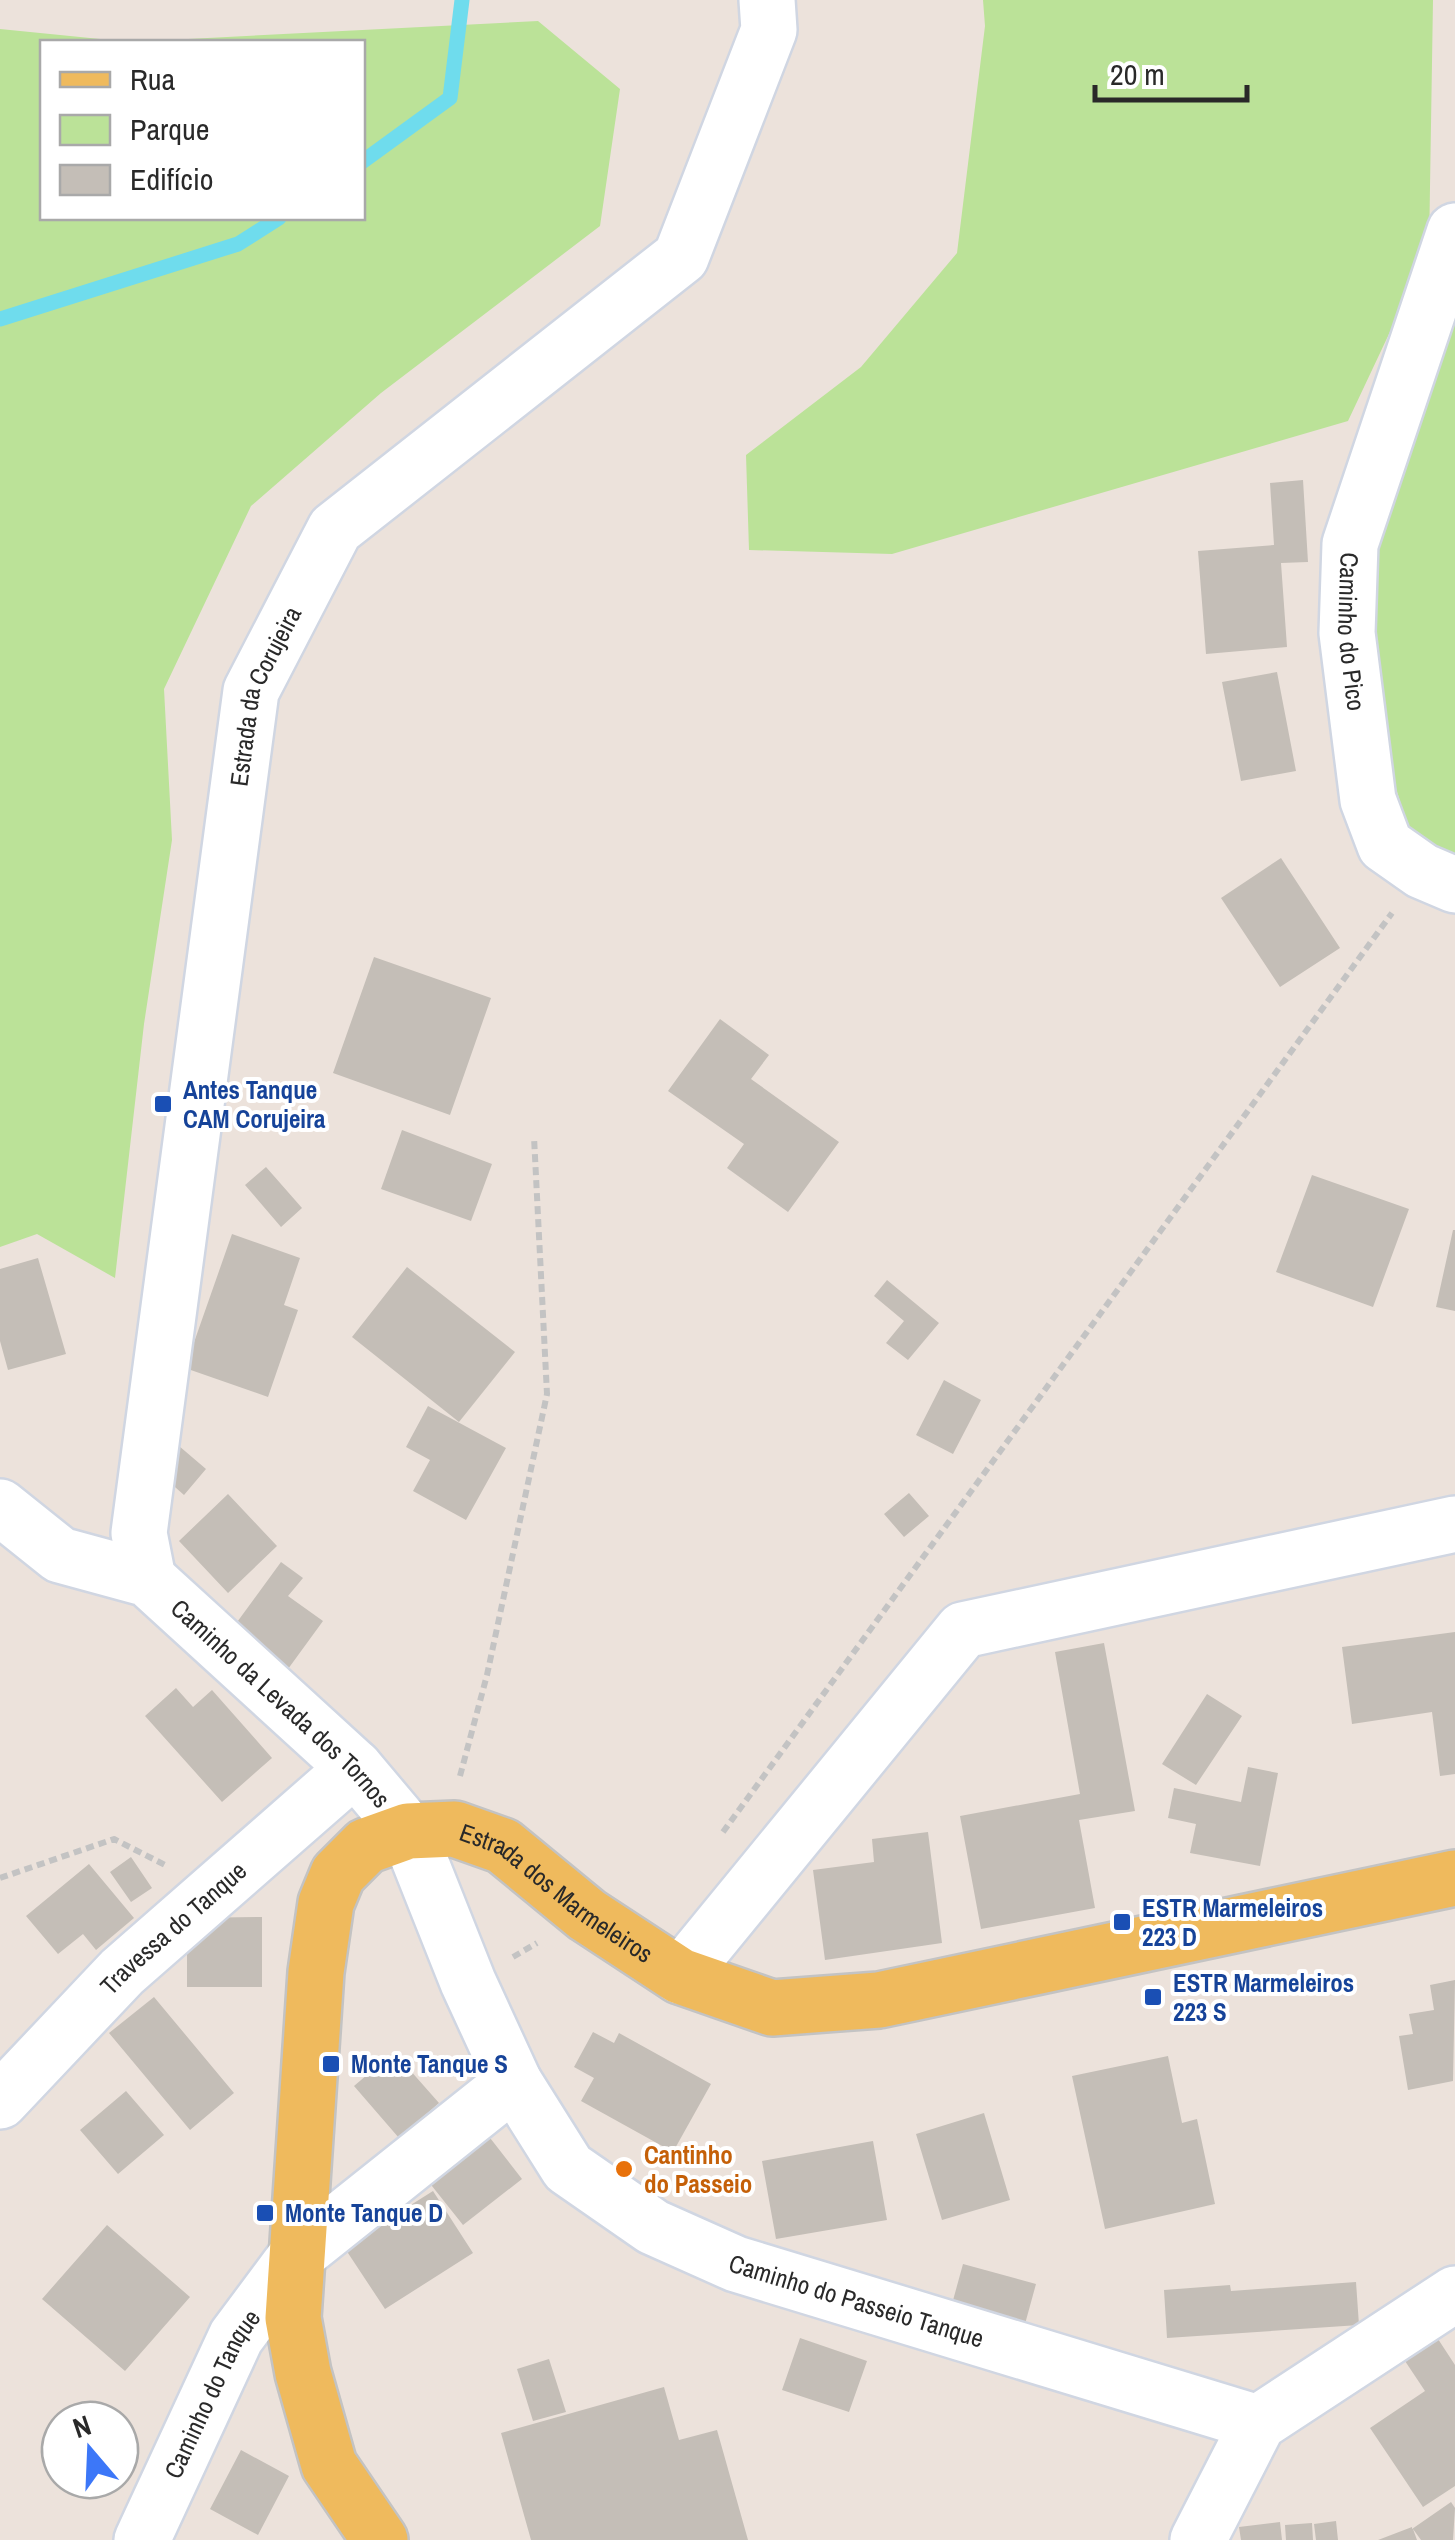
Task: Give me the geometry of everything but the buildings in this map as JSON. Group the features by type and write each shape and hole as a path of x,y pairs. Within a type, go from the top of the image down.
{"main road":[{"name":"Estrada dos Marmeleiros","path":"426,1830 455,1829 502,1846 587,1915 680,1976 772,2008 879,2000 1455,1878"},
{"path":"380,2540 329,2465 303,2372 293,2318 297,2255 316,1972 326,1903 338,1874 366,1846 426,1830"}],"street":[{"name":"Estrada da Corujeira","path":"148,1579 138,1533 251,691 335,529 681,257 769,30 768,0"},
{"name":"Caminho do Pico","path":"1439,878 1385,845 1368,800 1347,633 1350,544 1455,232"},
{"path":"0,1508 60,1555 148,1579"},
{"path":"680,1976 962,1630 1455,1524"},
{"name":"Caminho da Levada dos Tornos","path":"148,1579 426,1830"},
{"name":"Travessa do Tanque","path":"0,2100 122,1972 355,1768"},
{"name":"Caminho do Passeio Tanque","path":"426,1830 468,1982 514,2082 568,2168 653,2227 736,2264 1258,2422"},
{"path":"297,2255 514,2082"},
{"name":"Caminho do Tanque","path":"142,2540 236,2337 297,2255"},
{"path":"1198,2540 1258,2422 1455,2294"}],"path":[{"path":"720,1836 1439,878"},
{"path":"426,1830 487,1676 547,1394 534,1137"},
{"path":"0,1878 114,1839 215,1890"},
{"path":"468,1982 587,1915"}],"green space":[{"path":"983,0 1433,0 1429,249 1348,421 892,554 749,550 746,455 861,367 957,253 985,26"},
{"path":"538,21 620,89 600,226 381,393 251,506 164,689 172,840 144,1024 115,1278 37,1234 0,1247 0,29 110,40 40,40 40,220 365,220 365,40 169,40"},
{"path":"1455,236 1455,885 1422,871 1347,633"}],"waterway":[{"path":"365,160 450,98 462,0"},
{"path":"0,319 238,244 276,220"}],"place":[{"name":"Antes Tanque CAM Corujeira","path":"163,1104"},
{"name":"ESTR Marmeleiros 223 D","path":"1122,1922"},
{"name":"ESTR Marmeleiros 223 S","path":"1153,1997"},
{"name":"Monte Tanque S","path":"331,2064"},
{"name":"Cantinho do Passeio","path":"624,2169"},
{"name":"Monte Tanque D","path":"265,2213"}]}
